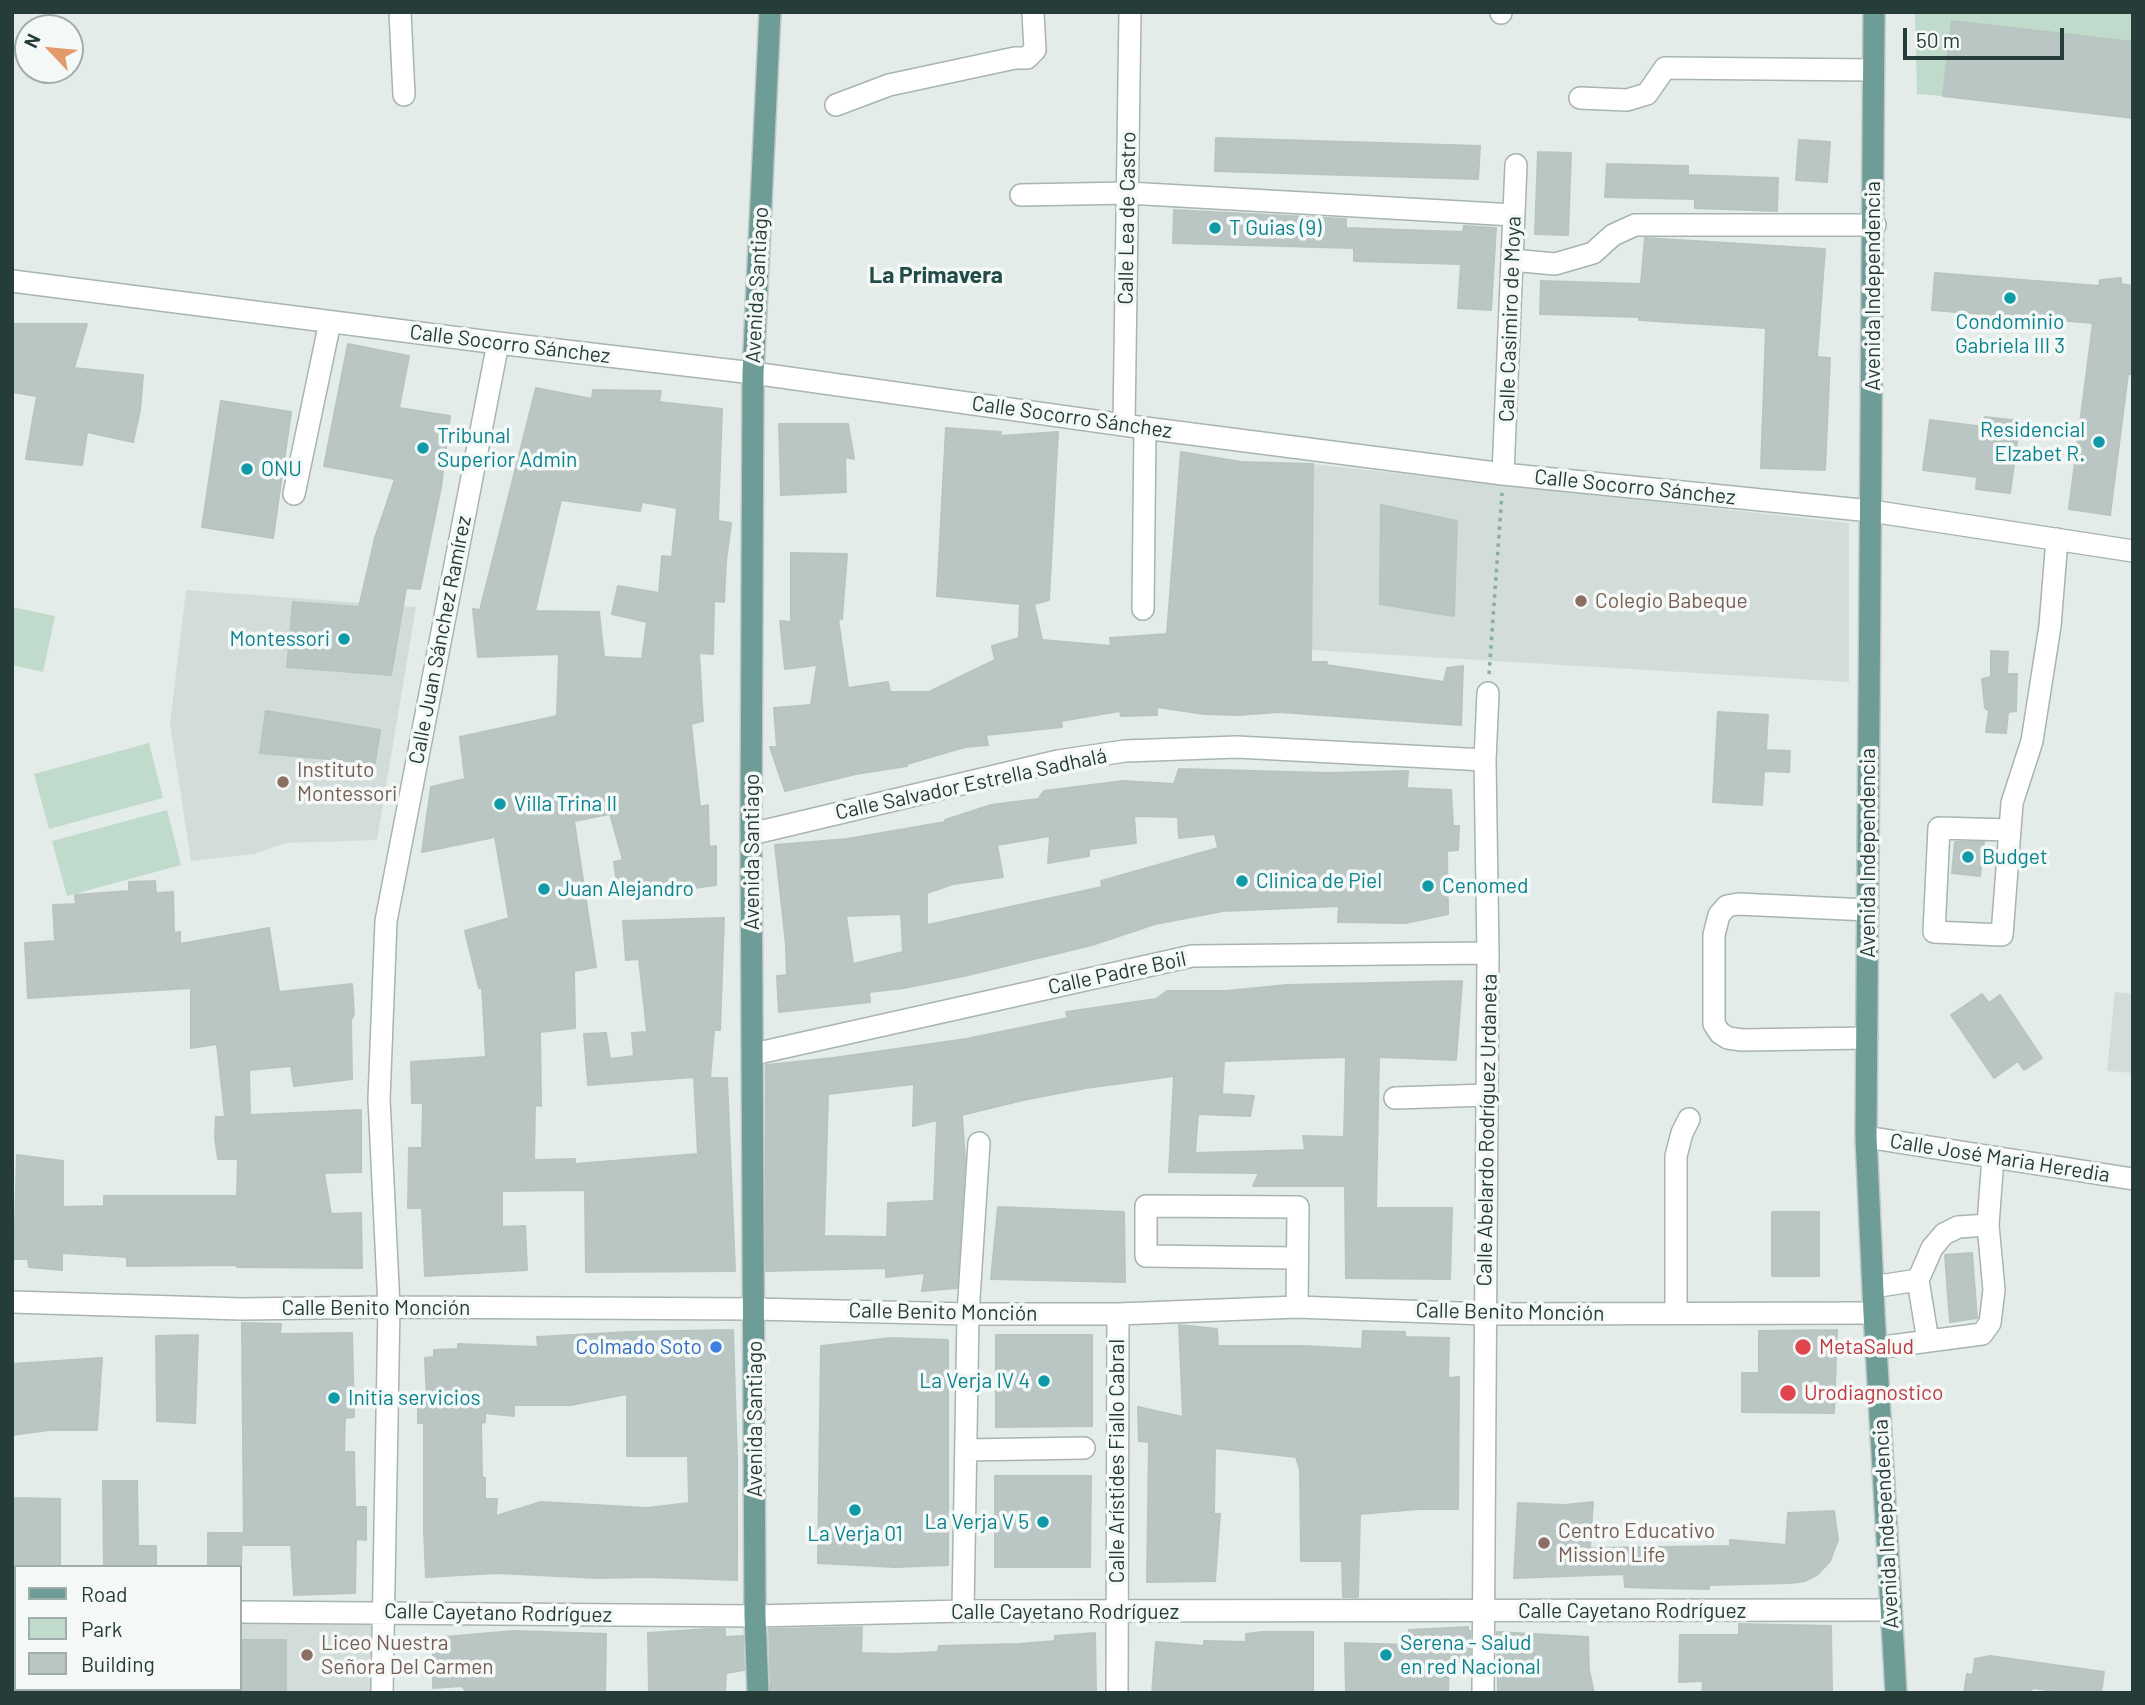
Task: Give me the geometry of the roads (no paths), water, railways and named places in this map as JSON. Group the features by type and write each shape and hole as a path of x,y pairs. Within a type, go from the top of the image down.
{"main road":[{"name":"Avenida Santiago","path":"758,1693 755,1616 751,834 753,373 770,12"},
{"name":"Avenida Independencia","path":"1874,12 1866,1137 1896,1693"}],"street":[{"path":"400,12 404,95"},
{"path":"836,104 889,85 1016,58 1027,58 1035,50 1033,12"},
{"name":"Calle Lea de Castro","path":"1130,12 1128,193 1134,426 1143,609"},
{"path":"1580,98 1627,100 1647,94 1665,68 1872,70"},
{"name":"Calle Casimiro de Moya","path":"1503,474 1516,165"},
{"path":"1021,195 1128,193 1514,215"},
{"path":"1512,260 1555,264 1580,257 1593,253 1613,235 1635,225 1874,225"},
{"name":"Calle Socorro Sánchez","path":"12,281 753,373 1503,474 1871,511 2133,551"},
{"path":"295,494 330,322"},
{"name":"Calle Juan Sánchez Ramírez","path":"382,1693 389,1307 379,1099 386,921 498,343"},
{"path":"2010,830 1940,828 1934,932 2002,935 2010,830 2012,803 2032,741 2050,626 2057,539"},
{"name":"Calle Abelardo Rodríguez Urdaneta","path":"1483,1693 1488,953 1485,760 1488,693"},
{"name":"Calle Salvador Estrella Sadhalá","path":"751,834 1058,761 1125,751 1237,747 1485,760"},
{"path":"1867,1038 1742,1040 1728,1038 1720,1033 1714,1024 1714,936 1719,915 1727,906 1738,904 1868,910"},
{"name":"Calle Padre Boil","path":"754,1054 1192,956 1488,953"},
{"path":"1395,1098 1487,1095"},
{"path":"1676,1313 1676,1156 1689,1119"},
{"name":"Calle José Maria Heredia","path":"1866,1137 2133,1179"},
{"path":"963,1611 968,1314 979,1143"},
{"path":"1876,1348 1982,1334 1990,1323 1994,1290 1988,1225 1993,1157"},
{"path":"1297,1258 1146,1256 1146,1206 1298,1207 1297,1307"},
{"path":"1928,1341 1918,1280 1932,1248 1944,1234 1958,1227 1988,1225"},
{"path":"1873,1287 1918,1280"},
{"name":"Calle Benito Monción","path":"12,1302 242,1309 754,1309 968,1314 1118,1314 1297,1307 1485,1314 1874,1313"},
{"name":"Calle Arístides Fiallo Cabral","path":"1117,1693 1118,1314"},
{"path":"966,1450 1084,1448"},
{"name":"Calle Cayetano Rodríguez","path":"242,1612 755,1616 963,1611 1890,1610"}],"place":[{"name":"T Guias (9)","path":"1215,228"},
{"name":"Condominio Gabriela III 3","path":"2010,298"},
{"name":"Residencial Elzabet R.","path":"2099,442"},
{"name":"Tribunal Superior Admin","path":"423,448"},
{"name":"ONU","path":"247,469"},
{"name":"Colegio Babeque","path":"1581,601"},
{"name":"Montessori","path":"344,639"},
{"name":"Instituto Montessori","path":"283,782"},
{"name":"Villa Trina II","path":"500,804"},
{"name":"Budget","path":"1968,857"},
{"name":"Clinica de Piel","path":"1242,881"},
{"name":"Cenomed","path":"1428,886"},
{"name":"Juan Alejandro","path":"544,889"},
{"name":"Colmado Soto","path":"716,1347"},
{"name":"MetaSalud","path":"1803,1347"},
{"name":"La Verja IV 4","path":"1044,1381"},
{"name":"Urodiagnostico","path":"1788,1393"},
{"name":"Initia servicios","path":"334,1398"},
{"name":"La Verja 01","path":"855,1510"},
{"name":"La Verja V 5","path":"1043,1522"},
{"name":"Centro Educativo Mission Life","path":"1544,1543"},
{"name":"Liceo Nuestra Señora Del Carmen","path":"307,1655"},
{"name":"Serena - Salud en red Nacional","path":"1386,1655"}],"district":[{"name":"La Primavera","path":"936,275"}]}
